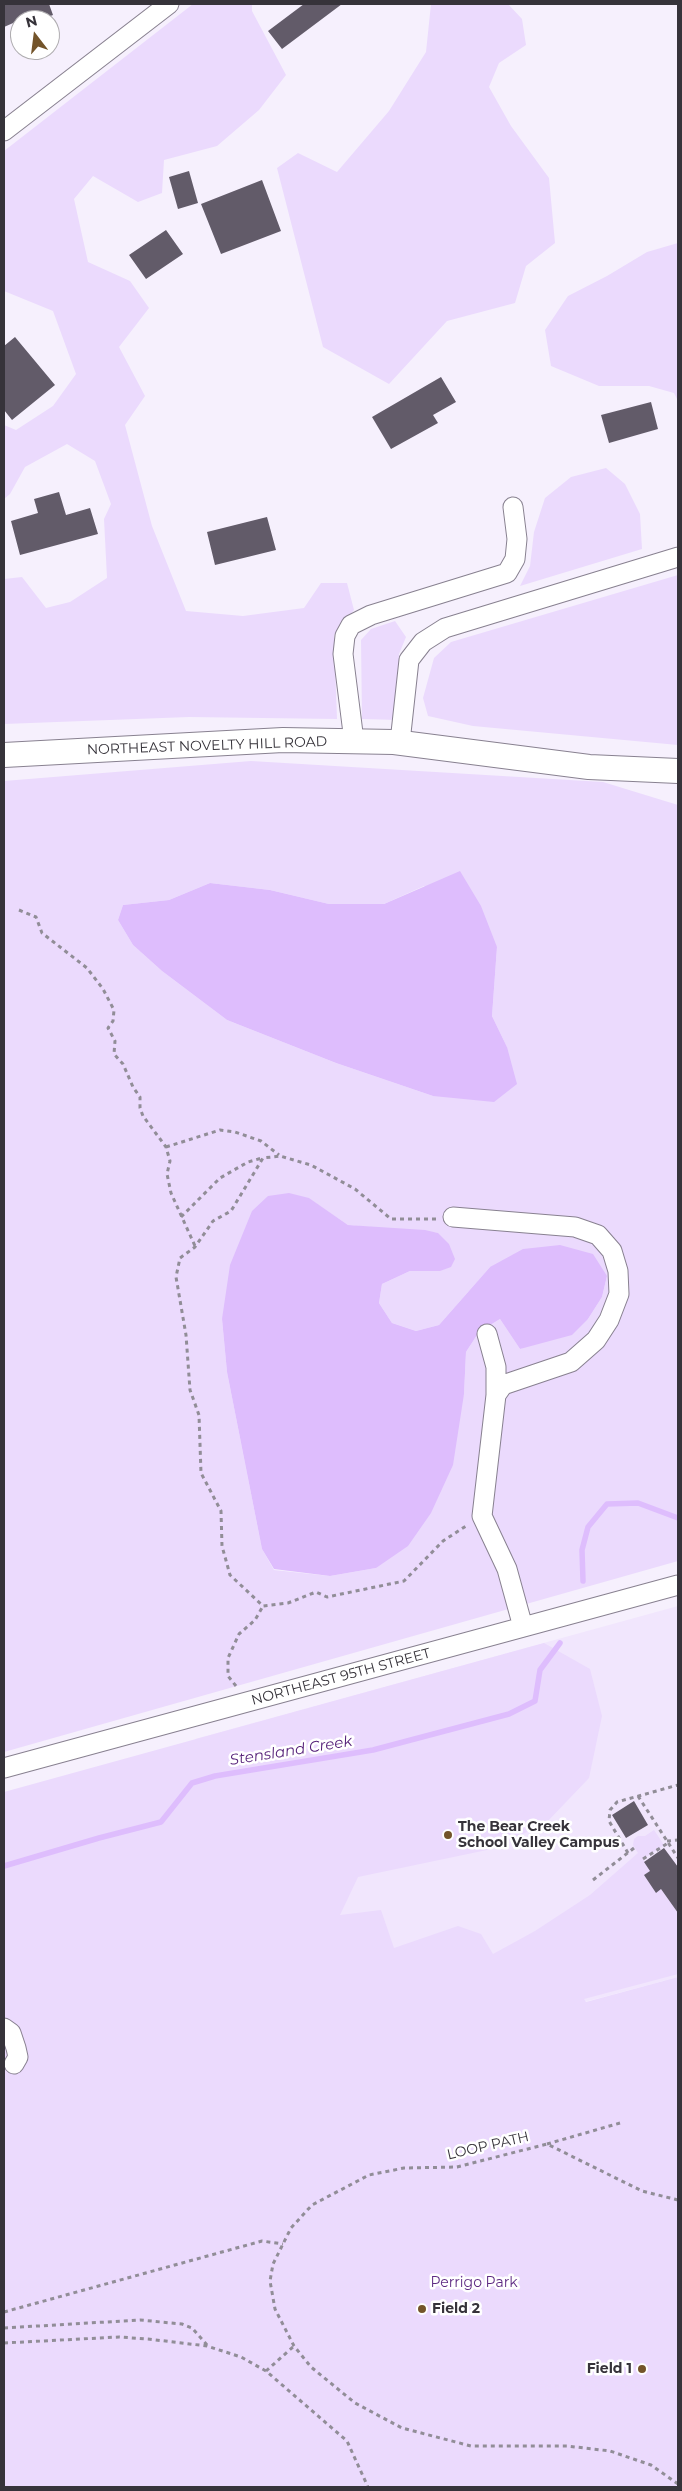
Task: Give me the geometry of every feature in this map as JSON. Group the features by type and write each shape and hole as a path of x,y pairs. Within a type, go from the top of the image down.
{"main road":[{"name":"NORTHEAST NOVELTY HILL ROAD","path":"4,755 283,740 400,742 589,766 678,771"},
{"name":"NORTHEAST NOVELTY HILL ROAD","path":"589,766 678,785"}],"street":[{"path":"4,131 169,4"},
{"path":"354,741 343,654 345,636 351,626 371,614 507,573 515,559 517,539 513,507"},
{"path":"400,742 409,660 423,642 445,628 678,557"},
{"path":"453,1217 575,1227 598,1235 612,1251 618,1271 619,1294 609,1320 596,1340 571,1362 503,1385 496,1395"},
{"path":"487,1334 496,1367 496,1395 482,1516 507,1569 523,1627"},
{"name":"NORTHEAST 95TH STREET","path":"4,1768 678,1585"},
{"path":"4,2028 11,2032 16,2048 18,2057 14,2064"}],"path":[{"path":"19,910 36,917 42,933 87,968 103,989 114,1010 113,1021 108,1028 115,1041 114,1054 123,1064 133,1087 140,1097 140,1108 143,1116 166,1147 170,1161 167,1174 171,1193 195,1247"},
{"path":"166,1147 220,1130 235,1132 261,1141 280,1156 311,1165 355,1189 391,1220 453,1217"},
{"path":"181,1218 220,1178 248,1162 280,1156"},
{"path":"263,1158 231,1211 214,1221 195,1247 180,1258 176,1277 186,1335 190,1390 199,1415 200,1473 221,1511 222,1546 230,1576 263,1606 288,1603 316,1592 327,1597 404,1581 443,1541 482,1516"},
{"path":"248,1702 228,1676 228,1658 239,1634 255,1620 263,1606"},
{"path":"628,1853 608,1815 617,1802 678,1785"},
{"path":"638,1796 678,1858"},
{"path":"643,1859 668,1842 678,1840"},
{"path":"593,1880 634,1848"},
{"path":"547,2144 620,2123"},
{"name":"LOOP PATH","path":"678,2200 642,2190 547,2144 457,2168 404,2168 369,2175 312,2205 291,2228 273,2264 270,2281 275,2309 294,2346 311,2367 355,2403 402,2428 471,2446 567,2446 610,2451 650,2465 678,2484"},
{"path":"4,2312 262,2241 283,2244"},
{"path":"4,2328 140,2320 182,2324 192,2328 207,2346"},
{"path":"4,2343 119,2337 207,2346 241,2357 266,2371 347,2441 368,2487"},
{"path":"266,2371 294,2346"}],"shaded area":[{"path":"460,871 481,906 497,947 492,1016 507,1047 517,1084 494,1102 433,1096 336,1063 227,1020 162,971 133,945 118,920 123,905 169,900 210,883 270,890 329,904 384,904"},
{"path":"289,1193 309,1198 348,1225 425,1230 438,1233 449,1244 455,1259 451,1267 440,1271 410,1271 382,1284 379,1303 392,1323 416,1331 439,1325 490,1267 523,1249 560,1245 593,1254 607,1276 602,1297 588,1319 572,1335 520,1349 500,1319 479,1332 466,1352 464,1394 453,1465 431,1513 408,1546 376,1568 330,1576 274,1569 262,1549 227,1372 222,1319 230,1265 252,1211 268,1196"},
{"name":"The Bear Creek School Valley Campus","path":"678,1606 678,1977 275,2085 195,1739"}],"green space":[{"path":"193,4 252,4 252,11 286,75 259,110 217,146 164,160 162,193 138,202 93,176 74,199 88,262 130,281 149,308 119,347 145,396 125,425 152,526 186,611 243,616 304,608 321,583 347,583 354,610 334,635 337,719 189,717 4,724 4,579 22,577 46,608 70,602 107,578 104,519 111,504 95,461 67,444 25,467 10,494 4,499 4,425 16,430 53,406 76,374 53,311 4,291 4,151"},
{"path":"431,4 508,4 522,19 526,45 499,63 489,87 511,126 549,178 555,243 526,266 515,303 447,321 389,384 323,347 277,168 298,153 337,172 389,111 426,52"},
{"path":"678,243 678,401 674,393 649,386 599,386 551,366 545,330 568,296 607,276 647,252"},
{"path":"606,468 625,484 640,514 642,549 520,586 530,566 534,532 545,498 571,477"},
{"path":"678,575 678,745 473,726 428,716 423,698 434,658 451,642"},
{"path":"395,621 406,637 399,654 398,720 362,719 361,640 371,629"},
{"path":"251,761 603,782 678,805 678,1561 4,1752 4,781","holes":["210,883 270,890 329,904 384,904 424,886 497,947 492,1016 507,1047 433,1096 336,1063 227,1020 162,971 133,945 118,920 123,905 169,900","308,1198 348,1225 438,1233 440,1271 410,1271 382,1284 379,1303 392,1323 416,1331 439,1325 490,1267 607,1276 602,1297 588,1319 520,1349 500,1319 479,1332 466,1352 464,1394 376,1568 330,1576 274,1570 262,1549 227,1372 222,1319"]},
{"name":"Perrigo Park","path":"544,1643 590,1669 602,1716 589,1778 545,1824 487,1850 358,1877 340,1915 381,1910 394,1948 458,1926 481,1934 493,1954 535,1931 590,1895 638,1853 633,1845 634,1839 638,1836 645,1836 654,1830 664,1845 643,1859 650,1871 644,1875 656,1893 661,1889 678,1913 678,1974 584,1999 586,2002 678,1977 678,2487 4,2487 4,1792"}],"building":[{"path":"4,4 49,4 51,10 10,10 10,24 4,27"},
{"path":"304,4 342,4 282,49 268,31"},
{"path":"189,171 198,203 178,209 169,177"},
{"path":"262,180 281,231 221,254 201,204"},
{"path":"166,230 183,254 146,279 129,255"},
{"path":"15,337 55,385 12,420 4,410 4,346"},
{"path":"441,377 456,402 433,415 438,423 391,449 372,417"},
{"path":"651,402 658,429 609,443 601,415"},
{"path":"59,492 66,515 90,508 98,534 20,555 11,521 38,513 34,499"},
{"path":"267,517 276,550 215,565 207,532"},
{"path":"634,1801 648,1825 626,1838 612,1815"},
{"path":"664,1848 678,1867 678,1913 661,1889 656,1893 644,1875 650,1871 644,1862"}],"waterway":[{"name":"Stensland Creek","path":"583,1581 582,1550 588,1527 607,1504 638,1503 678,1518"},
{"name":"Stensland Creek","path":"4,1866 161,1822 192,1783 215,1776 373,1750 509,1714 535,1701 540,1670 560,1643"}],"place":[{"name":"The Bear Creek School Valley Campus","path":"448,1835"},
{"name":"Field 2","path":"422,2309"},
{"name":"Field 1","path":"642,2369"}]}
